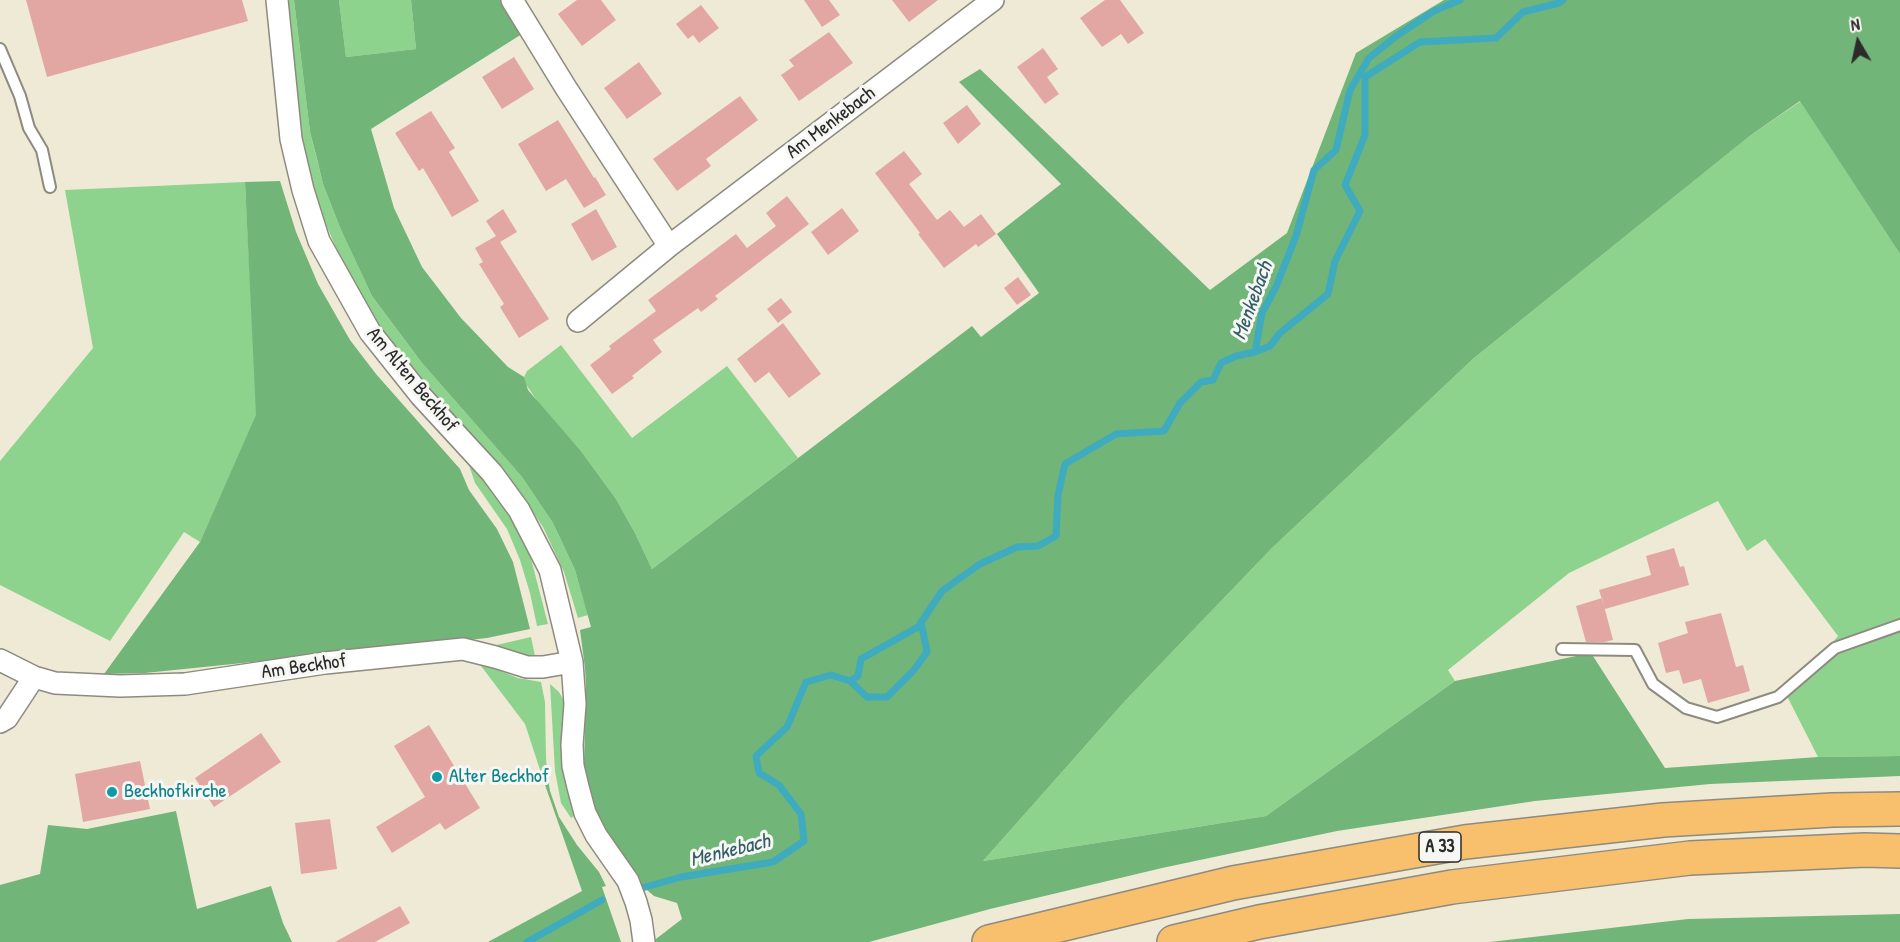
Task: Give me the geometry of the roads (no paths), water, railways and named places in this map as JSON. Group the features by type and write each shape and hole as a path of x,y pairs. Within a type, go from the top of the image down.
{"highway":[{"name":"A 33","path":"989,942 1233,883 1465,842 1663,820 1832,810 1900,809"},
{"name":"A 33","path":"1174,942 1259,922 1452,887 1690,858 1900,850"}],"street":[{"name":"Am Alten Beckhof","path":"277,0 291,139 303,190 320,241 370,332 421,396 492,473 519,510 550,570 572,662 575,704 572,745 575,777 585,813 596,835 628,880 639,911 644,942"},
{"path":"512,0 566,88 669,246"},
{"name":"Am Menkebach","path":"579,321 669,246 993,0"},
{"name":"Am Beckhof","path":"0,660 34,677 55,683 120,686 185,684 325,663 463,649 527,667 572,662"},
{"path":"0,722 7,718 34,677"}],"lane":[{"path":"0,49 20,96 29,128 42,150 50,187"},
{"path":"1562,649 1635,650 1653,684 1686,708 1717,717 1778,697 1835,648 1900,625"}],"waterway":[{"name":"Menkebach","path":"642,888 681,877 773,862 804,841 801,814 779,785 759,773 756,756 787,727 806,682 831,675 850,681 858,676 861,659 918,627 942,591 980,564 1017,547 1038,546 1056,536 1058,495 1065,464 1116,434 1164,431 1180,403 1201,382 1213,380 1221,363 1236,356 1255,352 1262,313 1276,287 1296,236 1314,170 1336,150 1350,90 1369,58 1434,11 1460,0"},
{"path":"1255,352 1270,346 1280,333 1328,294 1335,261 1360,211 1345,185 1365,135 1365,77 1420,42 1496,38 1523,12 1563,0"},
{"path":"850,681 867,697 887,697 914,670 927,652 921,622"},
{"name":"Menkebach","path":"527,942 602,900"}],"place":[{"name":"Alter Beckhof","path":"437,777"},
{"name":"Beckhofkirche","path":"112,792"}]}
